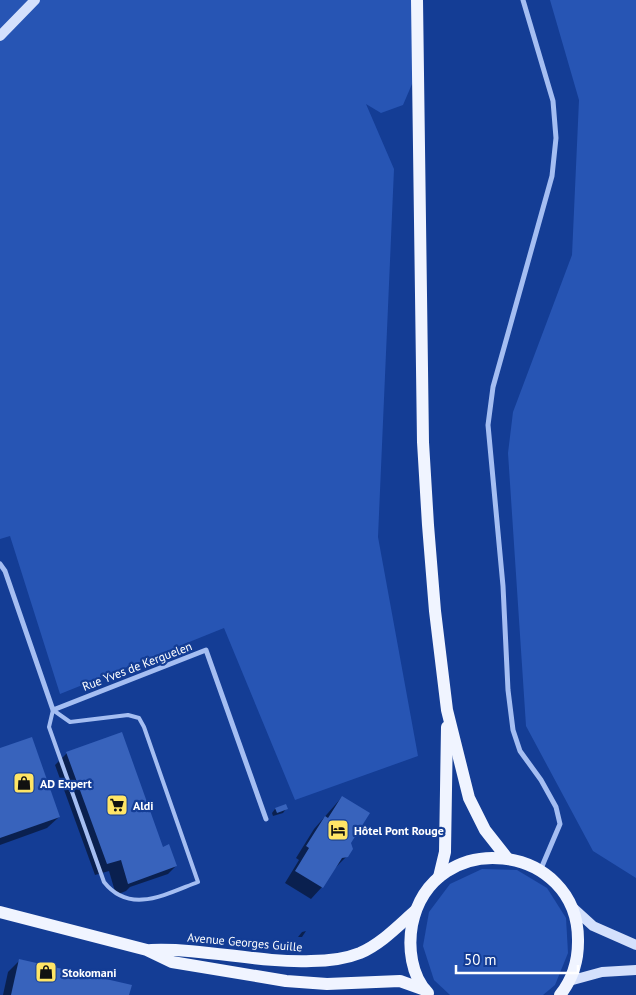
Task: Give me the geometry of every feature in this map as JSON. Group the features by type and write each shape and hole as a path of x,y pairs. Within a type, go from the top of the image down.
{"main road":[{"path":"417,0 423,442 435,611 447,710 469,798 485,830 508,858"},
{"path":"439,877 445,852 447,710"},
{"path":"427,992 413,965 410,938 415,911 425,893 439,877 460,864 483,858 508,858 525,863 540,871 558,886 571,906 578,931 578,957 569,981 560,995"},
{"name":"Avenue Georges Guille","path":"147,950 174,949 287,962 330,961 360,953 383,939 415,911"},
{"name":"Avenue Georges Guille","path":"0,912 147,950 172,962 286,981 328,984 400,981 427,992"}],"street":[{"path":"0,36 35,0"},
{"path":"523,0 553,101 556,138 552,176 493,387 488,425 503,586 508,690 513,730 520,751 541,780 556,807 560,824 540,871"},
{"path":"0,564 5,571 53,710"},
{"name":"Rue Yves de Kerguelen","path":"53,710 206,650 266,819"},
{"path":"571,906 593,926 636,945"},
{"path":"569,981 602,972 636,970"}],"lane":[{"path":"53,710 70,722 128,715 139,718 144,727 198,882 150,900 136,900 122,897 112,891 104,882 49,727 53,710"}],"shaded area":[{"path":"0,0 417,0 418,70 403,105 381,113 366,104 394,169 378,537 418,756 295,800 224,628 60,694 10,536 0,539"},
{"path":"550,0 636,0 636,878 593,851 526,726 508,453 513,412 572,255 579,100"},
{"path":"482,869 517,870 547,888 566,918 568,953 555,985 543,995 450,995 434,980 423,946 429,912 450,884"}],"building":[{"name":"Aldi","path":"122,732 163,847 169,844 177,866 128,884 121,860 107,864 66,752"},
{"name":"AD Expert","path":"32,737 60,817 0,838 0,748"},
{"name":"Hôtel Pont Rouge","path":"342,796 370,813 351,843 353,849 348,857 342,858 323,888 295,871 309,848 306,846 325,816 328,818"},
{"path":"286,804 288,809 277,813 275,808"},
{"name":"Stokomani","path":"19,959 132,985 129,995 11,995"}],"place":[{"name":"AD Expert","path":"24,783"},
{"name":"Aldi","path":"117,805"},
{"name":"Hôtel Pont Rouge","path":"338,830"},
{"name":"Stokomani","path":"46,972"}]}
